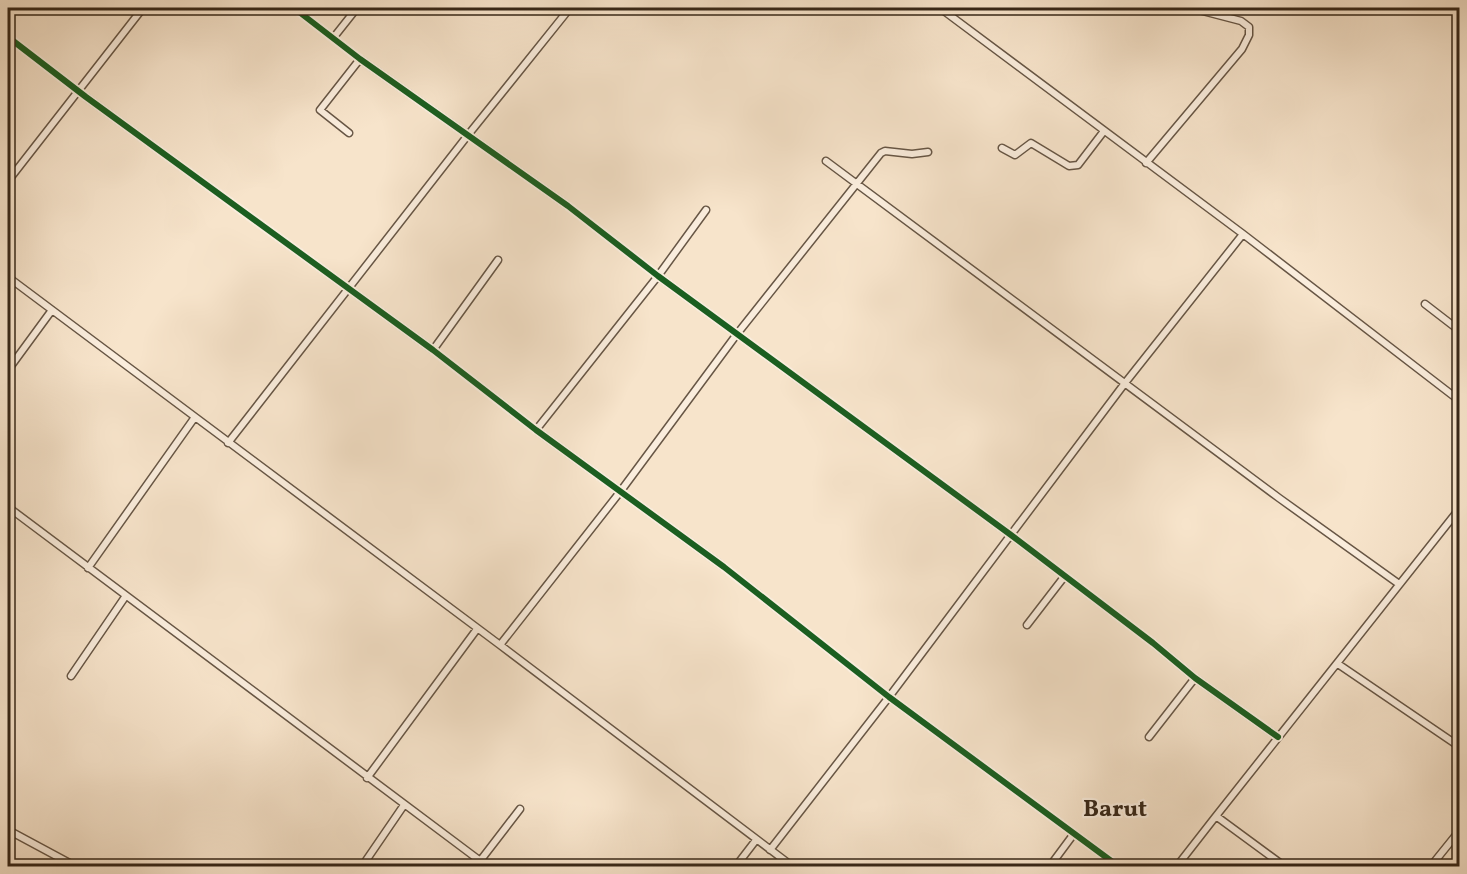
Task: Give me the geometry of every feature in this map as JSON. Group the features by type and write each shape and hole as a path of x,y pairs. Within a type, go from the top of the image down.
{"street":[{"path":"8,181 143,8"},
{"path":"294,8 360,58 568,206 658,276 1011,535 1153,643 1195,678 1278,737"},
{"path":"334,37 357,8"},
{"path":"228,443 570,8"},
{"path":"940,8 1243,234 1460,401"},
{"path":"1146,163 1242,49 1249,35 1249,27 1241,21 1191,8"},
{"path":"8,37 78,92 433,350 536,430 724,567 889,697 1118,867"},
{"path":"350,133 320,110 360,58"},
{"path":"1002,148 1015,155 1031,143 1069,166 1073,166 1078,165 1104,131"},
{"path":"500,645 856,184 885,151 912,154 928,152"},
{"path":"826,160 1279,498 1399,584"},
{"path":"536,430 658,276 706,210"},
{"path":"770,850 889,697 1125,383 1243,234"},
{"path":"433,350 498,260"},
{"path":"8,277 500,645 792,867"},
{"path":"1425,304 1460,331"},
{"path":"8,370 52,310"},
{"path":"88,568 195,417"},
{"path":"8,507 487,867"},
{"path":"1177,867 1399,584 1457,518 1460,508"},
{"path":"1027,625 1064,577"},
{"path":"71,676 125,597"},
{"path":"367,778 477,629"},
{"path":"1338,664 1460,747"},
{"path":"1149,737 1195,678"},
{"path":"365,862 404,805"},
{"path":"480,861 520,809"},
{"path":"1216,816 1284,867"},
{"path":"8,830 75,867"},
{"path":"1431,867 1460,830"},
{"path":"1050,867 1073,835"},
{"path":"736,867 756,840"}],"cycle path":[{"path":"294,8 360,59 568,206 658,276 1011,535 1153,643 1195,678 1278,737"},
{"path":"8,37 86,97 433,350 536,430 724,567 889,697 1118,866"}],"district":[{"name":"Barut","path":"1115,810"}]}
